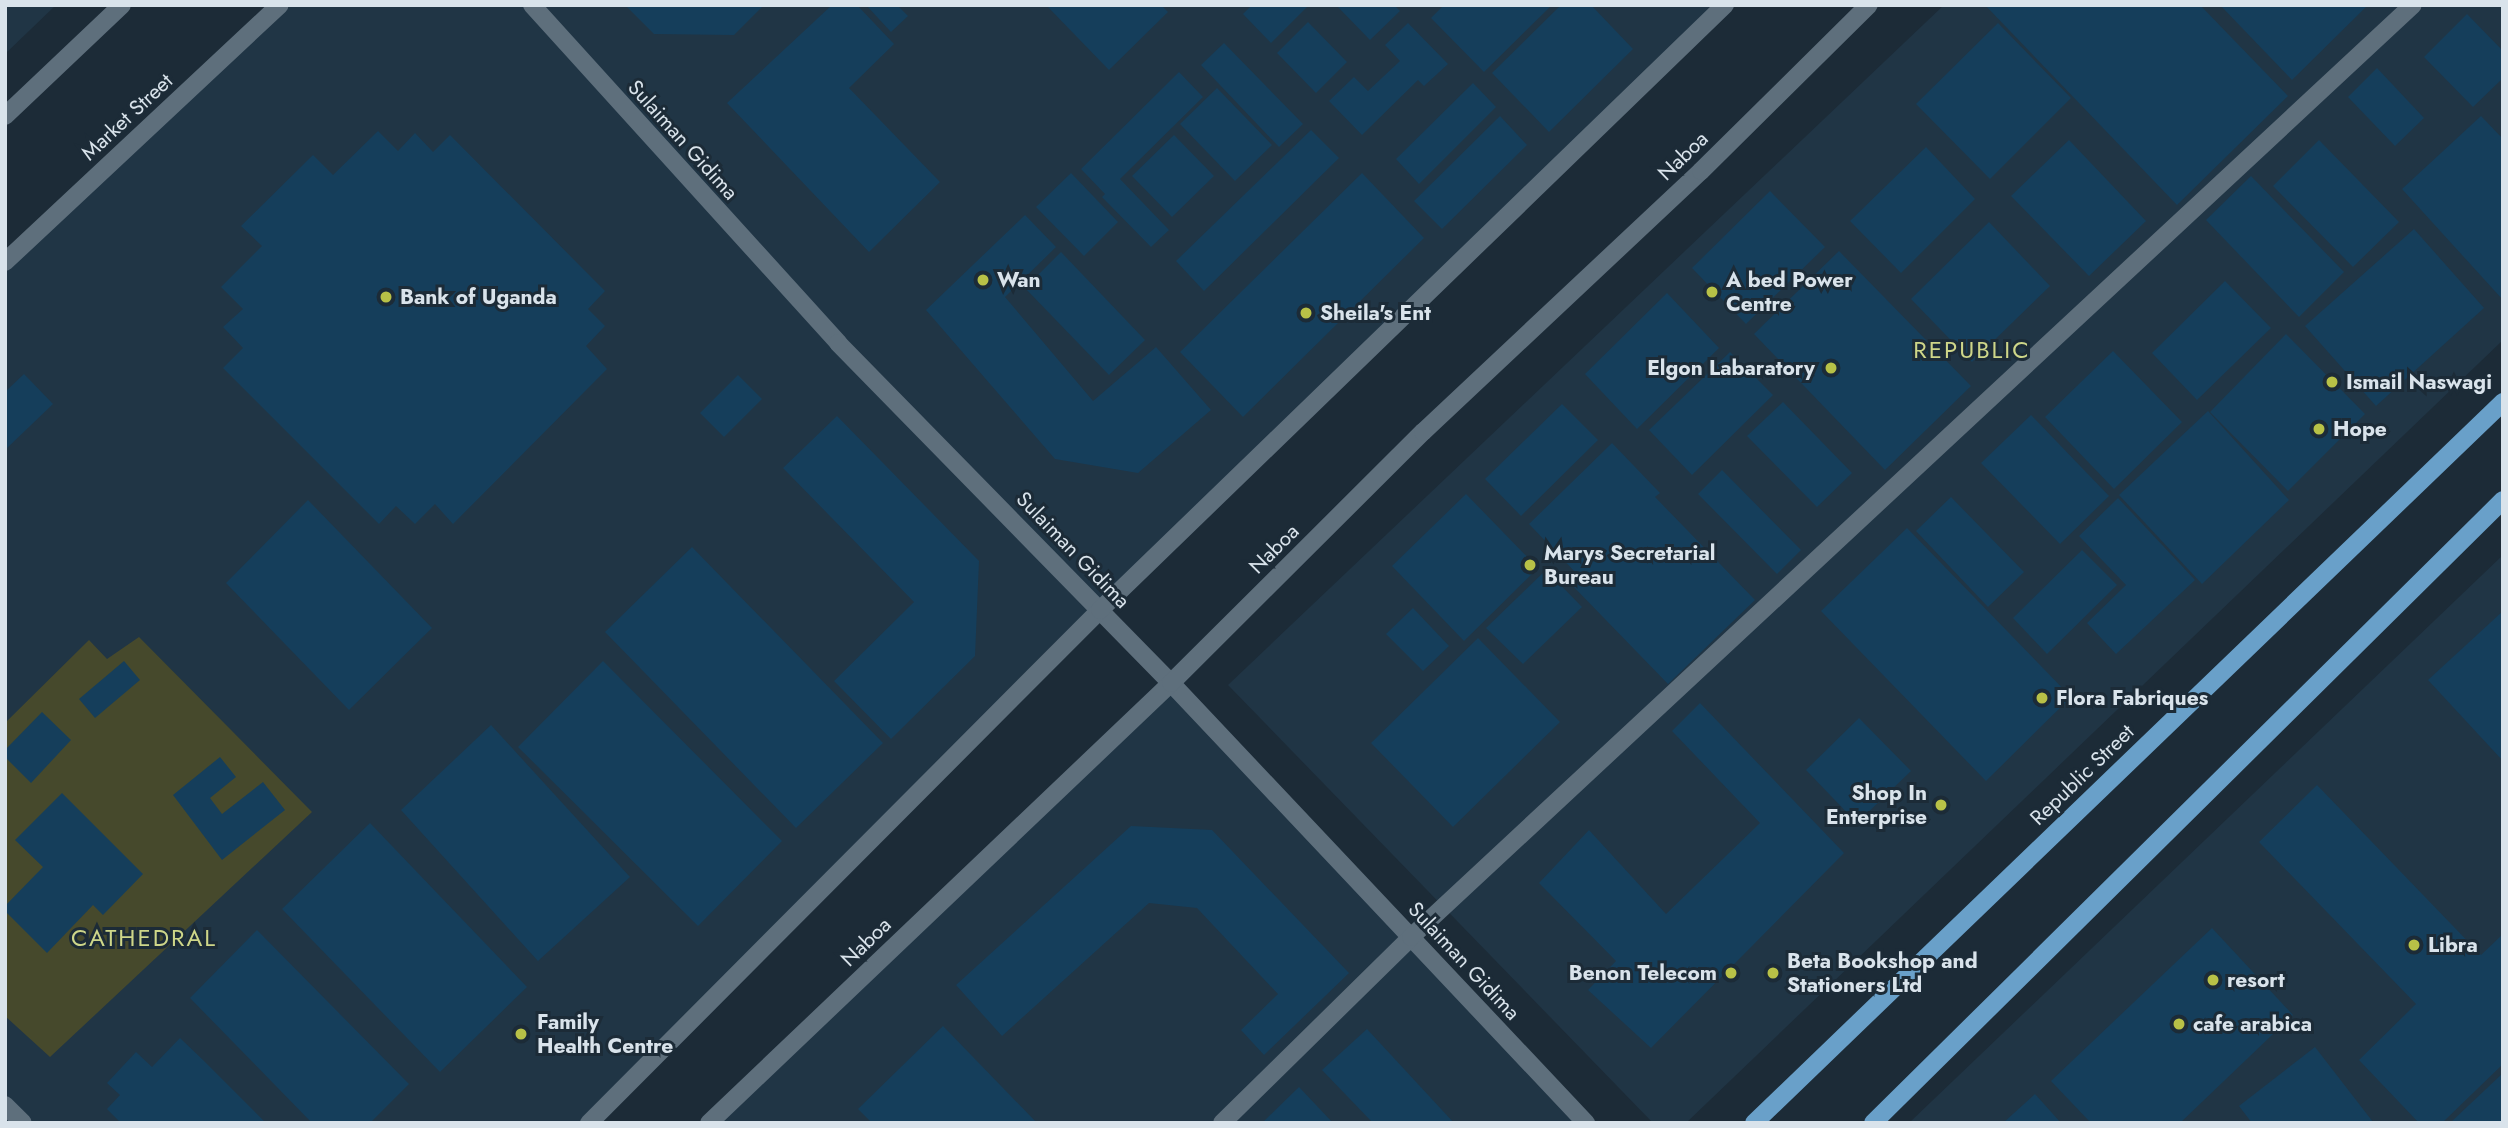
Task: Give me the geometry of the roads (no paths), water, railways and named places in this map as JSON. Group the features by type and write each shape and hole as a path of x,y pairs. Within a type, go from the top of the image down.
{"main road":[{"name":"Republic Street","path":"1754,1123 2503,402"},
{"path":"1873,1123 2503,500"}],"street":[{"path":"5,116 122,5"},
{"name":"Market Street","path":"5,262 280,5"},
{"name":"Sulaiman Gidima","path":"532,5 838,343 1171,683 1586,1123"},
{"path":"589,1123 1100,610 1725,5"},
{"name":"Naboa","path":"709,1123 1171,683 1423,432 1691,180 1869,5"},
{"path":"1222,1123 1411,937 2413,5"},
{"path":"5,1105 23,1123"}],"place":[{"name":"Wan","path":"983,280"},
{"name":"A bed Power Centre","path":"1712,292"},
{"name":"Bank of Uganda","path":"386,297"},
{"name":"Sheila's Ent","path":"1306,313"},
{"name":"Elgon Labaratory","path":"1831,368"},
{"name":"Ismail Naswagi","path":"2332,382"},
{"name":"Hope","path":"2319,429"},
{"name":"Marys Secretarial Bureau","path":"1530,565"},
{"name":"Flora Fabriques","path":"2042,698"},
{"name":"Shop In Enterprise","path":"1941,805"},
{"name":"Libra","path":"2414,945"},
{"name":"Benon Telecom","path":"1731,973"},
{"name":"Beta Bookshop and Stationers Ltd","path":"1773,973"},
{"name":"resort","path":"2213,980"},
{"name":"cafe arabica","path":"2179,1024"},
{"name":"Family Health Centre","path":"521,1034"}],"district":[{"name":"REPUBLIC","path":"1972,350"},
{"name":"CATHEDRAL","path":"144,938"}]}
